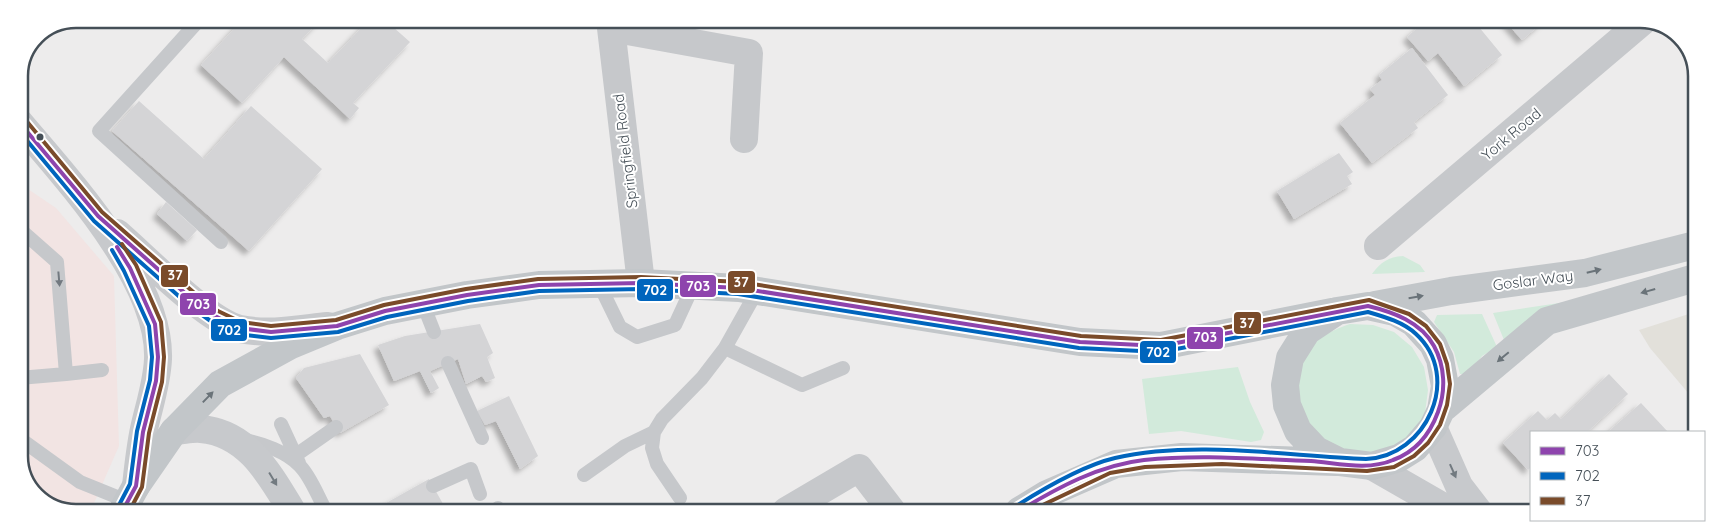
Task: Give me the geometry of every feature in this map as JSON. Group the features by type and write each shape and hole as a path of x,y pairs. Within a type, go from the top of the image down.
{"main road":[{"path":"28,133 98,216 195,302 215,316 239,328 271,332 337,326"},
{"path":"98,216 130,268 155,324 158,357 156,381 129,499"},
{"name":"Goslar Way","path":"1368,306 1451,291 1585,273 1687,247"},
{"path":"1372,466 1399,458 1415,448 1437,419 1547,321 1688,280"},
{"path":"129,499 174,432 220,384 291,345 337,326 385,311 423,304 539,285 641,283 757,291 1080,342 1161,346 1368,306 1395,312 1414,323 1433,344 1440,359 1444,386 1437,419 1460,486 1473,504"},
{"path":"1337,311 1307,331 1290,358 1284,385 1287,405 1298,430 1316,450 1340,462"},
{"path":"174,432 199,429 216,432 232,439 249,450 268,471 288,504"},
{"path":"1031,504 1047,494 1116,464 1182,457 1340,462 1372,466 1438,504"}],"street":[{"name":"Springfield Road","path":"611,28 641,283"},
{"path":"630,28 749,53 744,139"},
{"name":"York Road","path":"1378,246 1635,28"},
{"path":"798,504 859,468 887,504"}],"lane":[{"path":"192,28 99,131 221,242"},
{"path":"28,236 57,262 66,374"},
{"path":"599,284 620,327 637,337 675,325 693,286"},
{"path":"680,498 657,464 652,448 654,432 662,419 702,378 725,348 757,291"},
{"path":"423,304 434,332"},
{"path":"725,348 802,385 843,368"},
{"path":"448,363 482,438"},
{"path":"28,377 102,370"},
{"path":"281,424 298,461 322,504"},
{"path":"298,461 336,427"},
{"path":"584,475 625,446 654,432"},
{"path":"232,439 257,442 298,461"},
{"path":"28,444 80,482 129,499"},
{"path":"433,486 471,469 480,494"}],"shaded area":[{"path":"28,189 56,208 114,276 119,446 94,504 75,504 57,500 39,487 31,474 28,465"},
{"path":"1688,314 1688,393 1650,348 1639,330"}],"green space":[{"path":"1403,256 1420,265 1425,272 1372,274 1385,261"},
{"path":"1606,296 1504,340 1493,313"},
{"path":"1482,314 1497,347 1482,356 1469,374 1460,374 1454,352 1434,322 1437,315"},
{"path":"1350,324 1373,325 1394,332 1412,347 1424,367 1428,390 1425,413 1414,433 1377,457 1334,454 1294,406 1296,373 1303,355 1320,338"},
{"path":"1238,367 1250,402 1264,432 1261,440 1251,442 1181,431 1149,434 1142,379"}],"building":[{"path":"235,28 312,28 302,39 328,63 361,28 394,28 410,42 353,103 359,108 350,119 284,57 242,103 201,65"},
{"path":"1418,28 1480,28 1502,55 1464,86 1438,53 1428,61 1407,37"},
{"path":"1511,28 1536,28 1522,40"},
{"path":"1412,48 1448,95 1414,122 1418,128 1372,163 1340,123 1375,95 1370,89 1382,80 1379,75"},
{"path":"139,101 204,159 251,106 322,169 249,251 112,131"},
{"path":"1339,153 1353,172 1347,176 1352,184 1294,219 1277,191"},
{"path":"166,202 197,230 187,241 157,214"},
{"path":"480,324 493,353 487,357 495,378 486,382 482,376 466,384 458,359 430,371 439,388 431,393 420,371 394,381 378,345 405,336"},
{"path":"360,354 389,405 340,433 330,416 324,418 296,378 304,368"},
{"path":"1609,374 1628,394 1588,431 1530,431 1530,468 1528,470 1503,443 1538,411 1547,420 1555,413 1561,419"},
{"path":"509,396 538,456 520,469 496,421 485,425 477,411"},
{"path":"1641,403 1667,431 1609,431"},
{"path":"429,479 443,504 384,504"}],"transit line":[{"name":"37","path":"28,123 102,212 199,297 218,311 241,322 271,326 336,320 384,305 466,289 538,279 641,277 740,282 1081,336 1161,340 1369,300 1409,314 1426,326 1440,344 1447,364 1450,384 1447,405 1440,425 1428,443 1414,456 1394,467 1367,471 1222,464 1145,467 1110,473 1045,504"},
{"name":"703","path":"28,133 98,216 195,302 215,316 239,328 271,332 337,326 385,311 467,295 539,285 641,283 739,288 1080,342 1161,346 1368,306 1387,311 1414,324 1422,330 1438,354 1442,370 1443,387 1441,404 1435,420 1426,435 1415,447 1393,460 1363,466 1311,461 1228,458 1186,457 1144,460 1095,472 1063,486 1031,504"},
{"name":"702","path":"28,142 94,221 191,307 212,322 238,334 271,338 338,332 387,317 468,301 539,291 641,289 738,294 1079,348 1161,352 1368,312 1405,326 1416,334 1430,352 1436,371 1437,392 1431,412 1421,430 1406,445 1387,455 1366,459 1208,450 1145,453 1103,461 1051,485 1019,504"},
{"name":"37","path":"122,244 136,265 161,322 164,357 162,382 149,433 142,487 133,504"},
{"name":"703","path":"117,247 130,268 155,324 158,357 156,381 143,432 136,486 126,504"},
{"name":"702","path":"112,250 124,271 149,326 152,357 150,380 137,431 130,484 120,504"}]}
